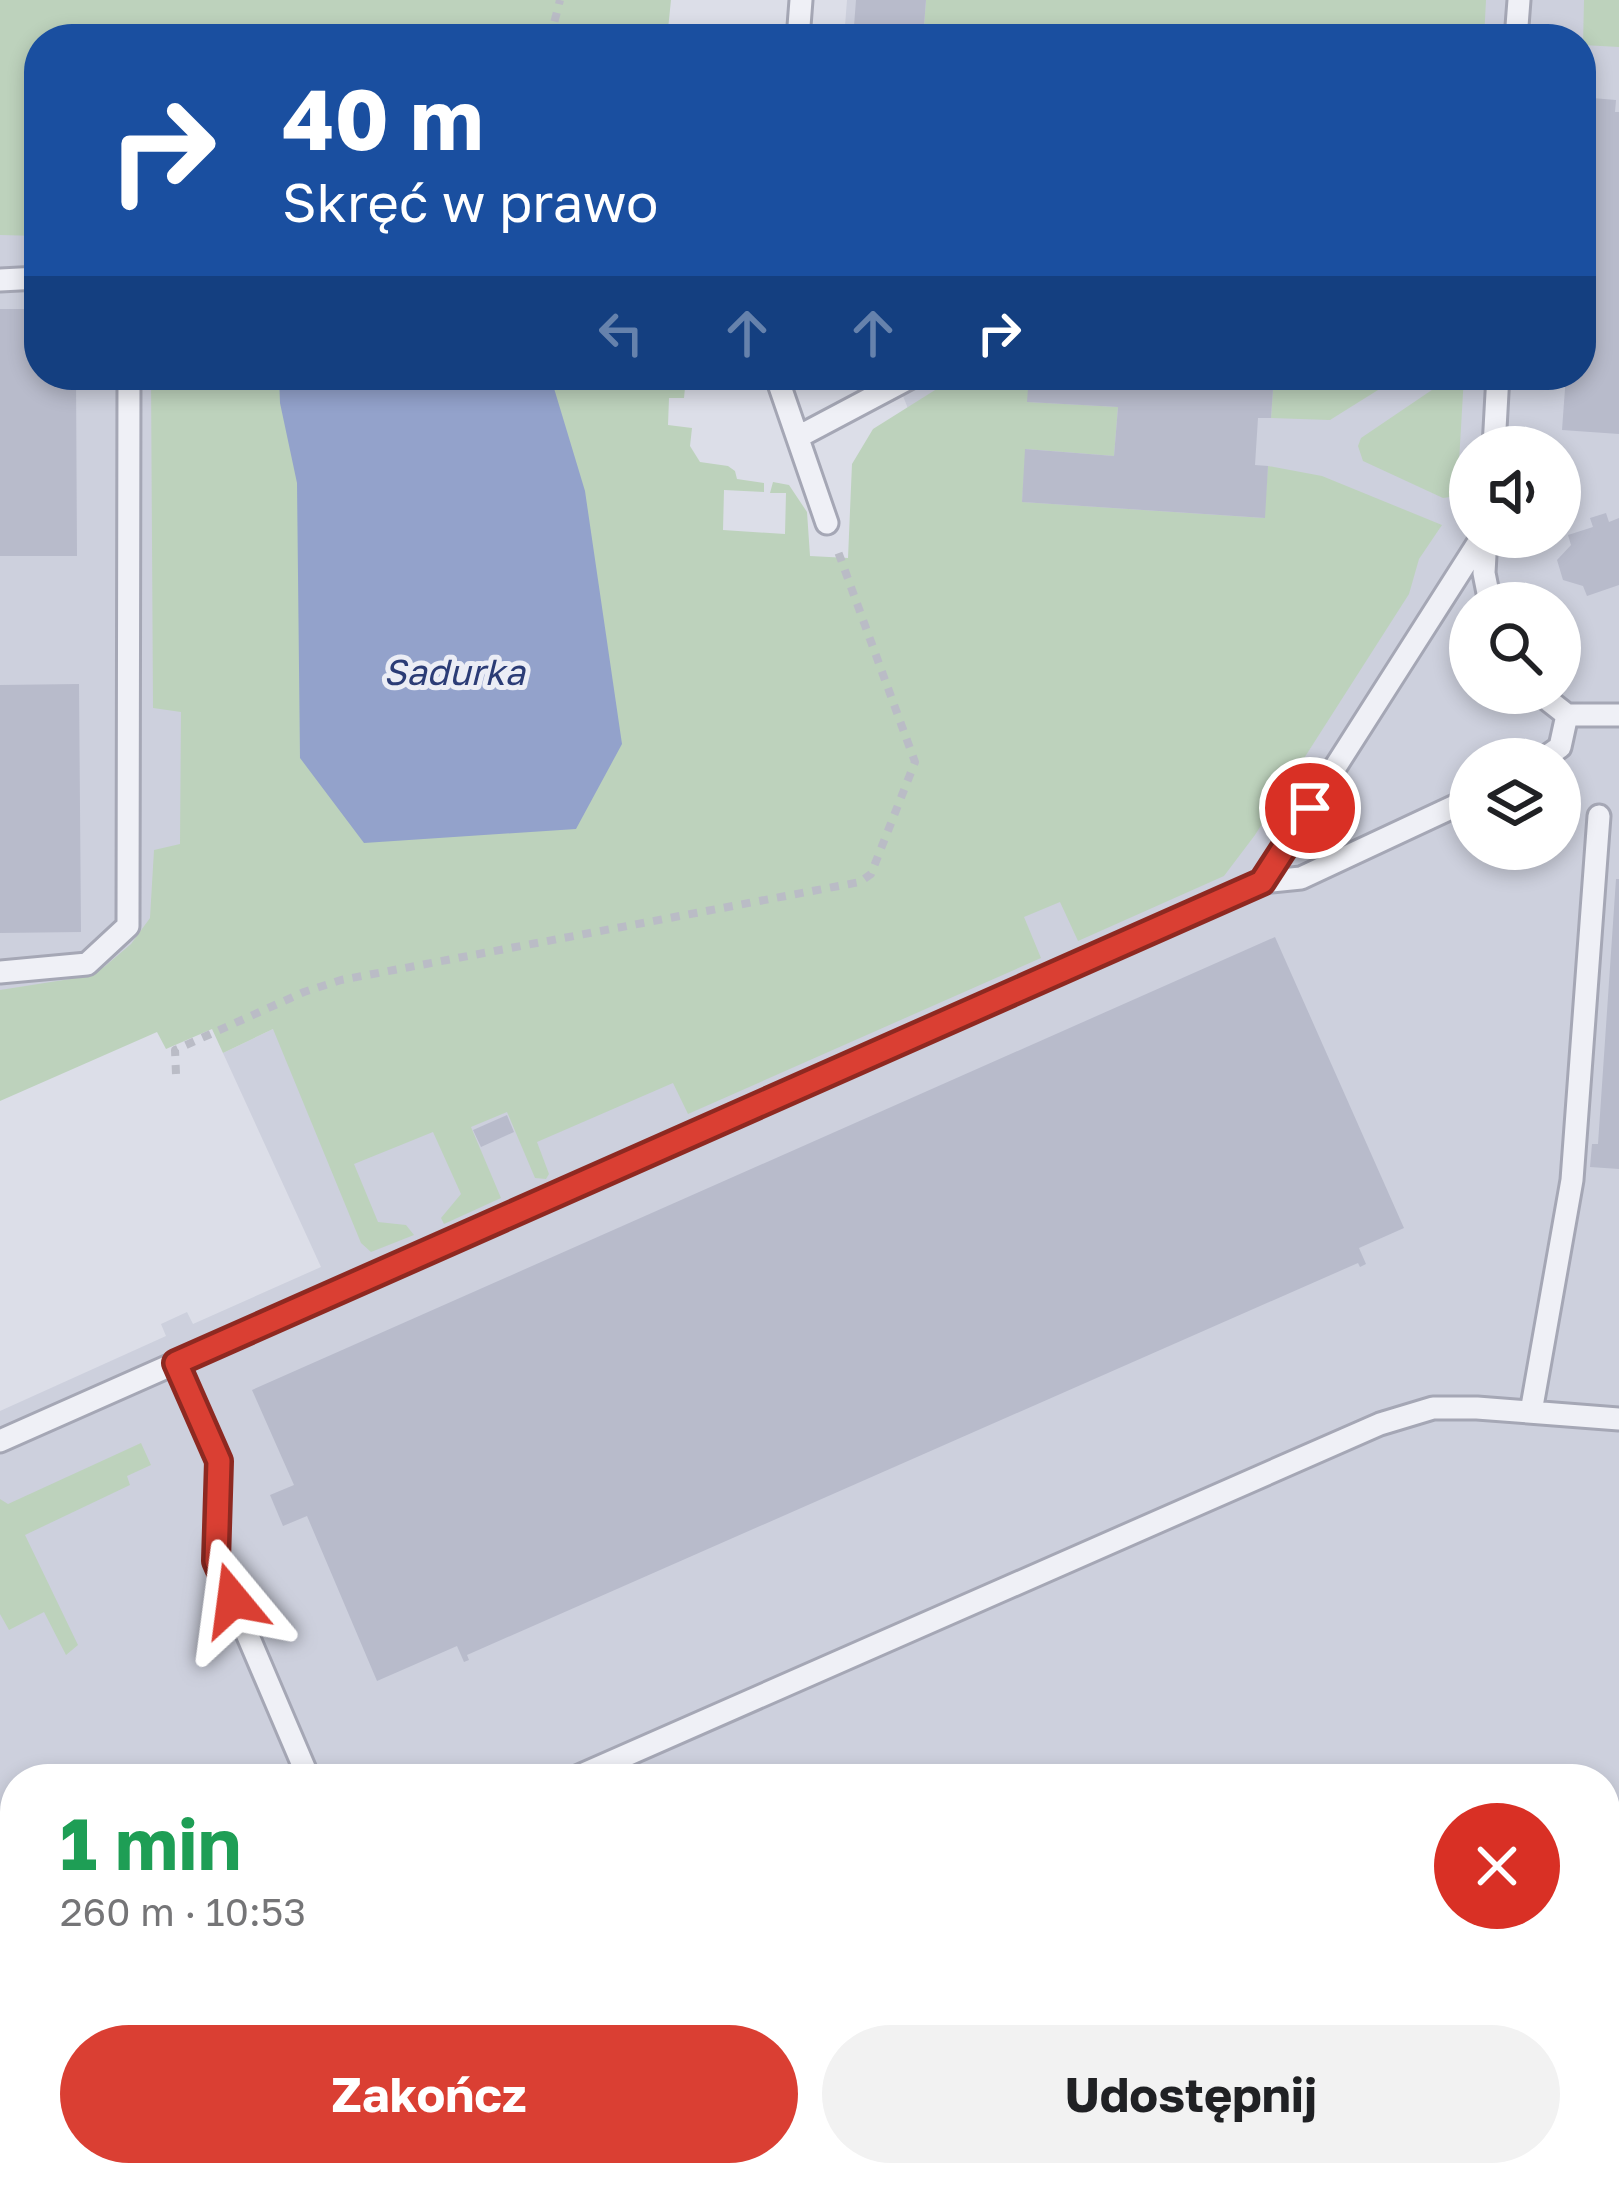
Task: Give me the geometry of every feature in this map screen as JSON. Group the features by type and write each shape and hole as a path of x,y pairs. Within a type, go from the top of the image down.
{"lane":[{"path":"0,972 87,964 128,926 129,390"},
{"path":"781,390 827,523"},
{"path":"798,437 887,390"},
{"path":"1495,426 1497,390"},
{"path":"1262,882 1470,558"},
{"path":"1562,738 1567,715 1619,716"},
{"path":"0,1441 1262,882 1301,878 1449,809"},
{"path":"1531,1412 1572,1180 1599,816"},
{"path":"176,1363 219,1461 216,1561 303,1764"},
{"path":"606,1764 1380,1424 1432,1408 1619,1419"}],"path":[{"path":"176,1074 175,1050 341,980 860,882 871,874 915,763 827,523"}],"shaded area":[{"path":"0,0 24,24 24,390 215,390 241,920 0,1009"},
{"path":"847,0 1619,0 1619,1764 0,1764 0,1411 166,1336 161,1324 187,1312 193,1324 321,1267 223,1053 273,1029 877,896 910,414 901,390 1596,390 1596,24 845,24"}],"green space":[{"path":"0,0 671,0 669,24 24,24 24,236 0,235"},
{"path":"926,0 1486,0 1485,24 924,24"},
{"path":"1584,0 1619,0 1619,47 1596,46 1596,24 1583,24"},
{"path":"151,390 685,390 684,398 669,398 668,425 692,428 690,446 700,462 728,466 737,479 764,483 764,492 724,490 723,530 785,534 786,493 770,493 773,482 789,485 807,512 810,556 848,558 852,464 873,429 935,390 1028,390 1028,402 1118,407 1114,456 1026,449 1022,502 1264,518 1268,466 1322,476 1442,525 1419,559 1409,594 1224,876 1078,941 1060,902 1024,917 1041,958 688,1114 673,1083 537,1142 549,1174 546,1179 535,1178 507,1112 471,1127 501,1198 444,1224 441,1218 461,1194 433,1132 354,1164 378,1222 406,1225 414,1235 371,1252 361,1243 273,1029 223,1053 212,1029 166,1049 157,1032 0,1101 0,990 70,979 104,967 131,944 150,918 154,850 180,844 181,712 153,708"},
{"path":"1273,390 1378,390 1330,420 1271,418"},
{"path":"1432,390 1463,390 1461,426 1449,426 1449,497 1363,461 1358,446 1361,438"},
{"path":"141,1443 151,1465 127,1476 130,1485 25,1535 78,1645 66,1655 44,1612 9,1630 0,1614 0,1499 8,1504"}],"water":[{"name":"Sadurka","path":"280,390 555,390 585,491 622,744 576,829 364,843 300,758 297,483"}],"building":[{"path":"856,0 926,0 924,24 854,24"},
{"path":"1596,98 1616,100 1615,112 1619,112 1619,434 1562,426 1565,390 1596,390"},
{"path":"0,309 24,309 24,390 76,390 77,556 0,556"},
{"path":"1028,390 1273,390 1271,418 1258,418 1255,465 1268,466 1265,518 1022,502 1025,449 1114,456 1118,407 1027,402"},
{"path":"1606,513 1609,522 1619,518 1619,585 1587,596 1581,582 1563,580 1557,560 1581,558 1581,531 1593,527 1590,518"},
{"path":"79,684 81,932 0,933 0,685"},
{"path":"1616,879 1619,1169 1590,1167 1592,1144 1598,1144"},
{"path":"1275,937 1404,1228 1359,1248 1366,1264 1360,1267 1358,1263 467,1655 469,1660 464,1662 457,1646 377,1681 307,1516 283,1526 270,1495 294,1485 252,1390"},
{"path":"507,1115 514,1132 481,1147 473,1130"}],"route":[{"path":"233,1600 216,1561 219,1461 176,1363 1262,882 1310,808"}]}
